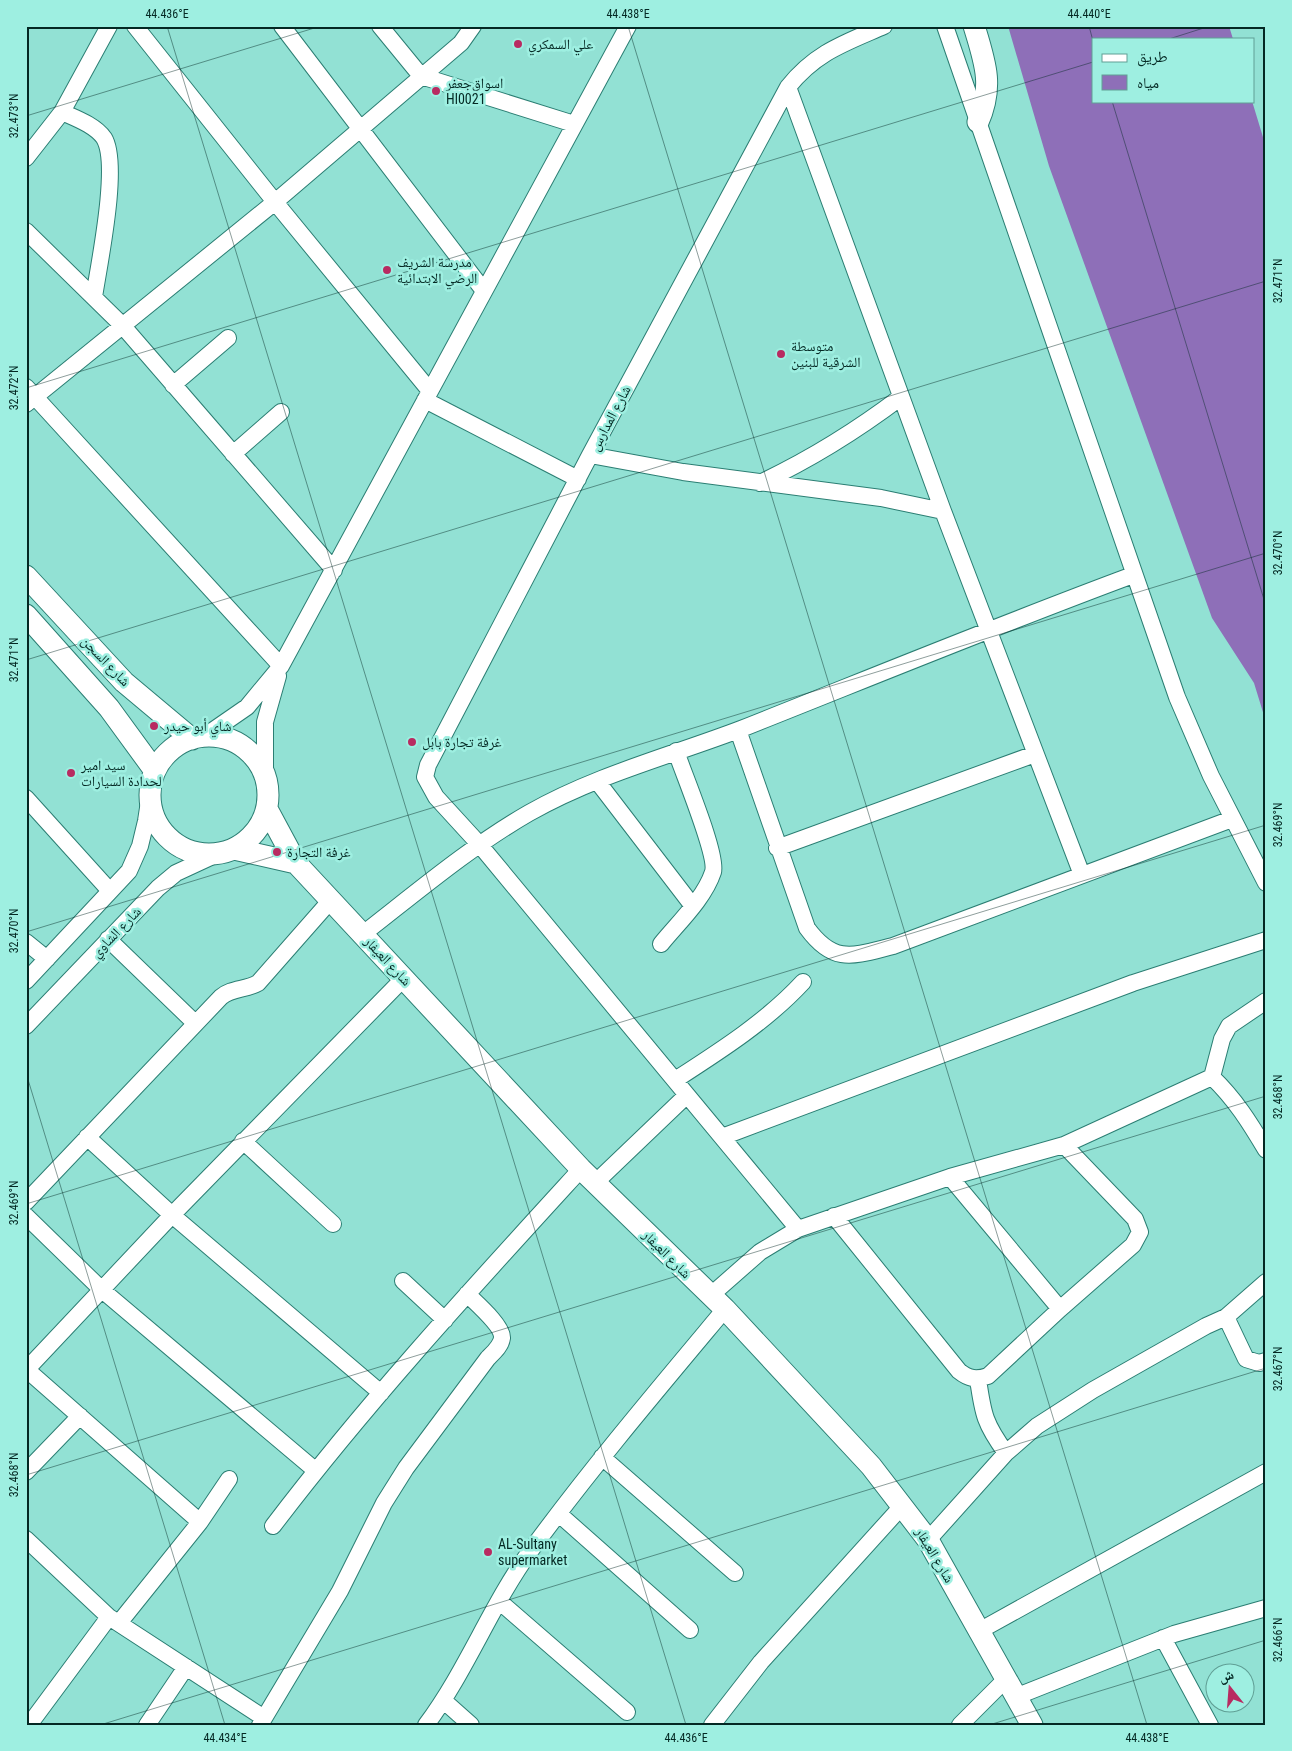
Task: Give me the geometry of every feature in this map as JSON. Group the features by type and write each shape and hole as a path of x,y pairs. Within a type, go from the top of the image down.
{"main road":[{"path":"974,26 988,76 988,93 978,122"},
{"name":"شارع السجن","path":"26,576 124,682 198,738"},
{"name":"شارع السجن","path":"26,616 109,708 155,772"},
{"path":"226,851 249,839 260,826 267,809 268,792 265,774 255,758 241,745 224,738 198,738 170,752 155,772 150,794 153,814 163,832 178,846 197,853 226,851 296,863"},
{"name":"شارع العيفار","path":"267,809 296,863 588,1176 718,1302 871,1466 928,1540 1032,1725"}],"street":[{"path":"26,158 62,112 109,26"},
{"path":"135,26 428,395 578,479"},
{"path":"282,26 484,291"},
{"path":"380,26 421,76 574,124"},
{"path":"281,666 29,396 122,325 275,202 421,76 461,44 473,26"},
{"path":"198,738 247,707 281,666 628,26"},
{"name":"شارع المدارس","path":"798,1229 479,844 436,797 425,777 428,765 590,455 788,87 802,69 816,58 884,26"},
{"path":"945,26 1177,698 1207,768 1266,883"},
{"path":"788,87 943,511 1082,875"},
{"path":"62,112 90,126 104,138 108,156 111,177 94,297"},
{"path":"26,231 122,325 334,570"},
{"path":"173,385 228,338"},
{"path":"760,483 818,454 856,430 901,397"},
{"path":"233,454 281,412"},
{"path":"590,455 760,483 881,498 943,511"},
{"path":"363,934 479,844 530,812 597,781 738,730 988,629 1133,575"},
{"path":"265,774 265,722 281,666"},
{"path":"738,730 807,928 818,944 832,953 850,955 893,946 1232,819"},
{"path":"661,944 706,886 713,871 714,862 676,751"},
{"path":"778,848 1035,754"},
{"path":"597,781 692,905"},
{"path":"26,981 129,871 140,846 150,794"},
{"path":"26,798 110,891"},
{"name":"شارع الشاوي","path":"26,1026 108,939 176,873 226,851"},
{"path":"26,1202 195,1023 226,993 249,988 258,983 331,900"},
{"path":"108,939 195,1023"},
{"path":"722,1137 1133,983 1266,940"},
{"path":"26,942 47,959"},
{"path":"200,1522 27,1369 243,1141 404,978"},
{"path":"675,1080 718,1052 758,1022 803,982"},
{"path":"1212,1078 1222,1039 1229,1026 1266,1001"},
{"path":"426,1725 444,1701 499,1601 530,1551 718,1302 760,1252 798,1229 834,1216 950,1177 1064,1144 1212,1078"},
{"path":"1212,1078 1229,1094 1266,1150"},
{"path":"273,1526 315,1470 467,1294 588,1176 687,1095"},
{"path":"87,1137 172,1215 381,1393"},
{"path":"243,1141 333,1224"},
{"path":"834,1216 959,1371 967,1377 978,1379 988,1376 1133,1245 1140,1232 1135,1219 1064,1144"},
{"path":"950,1177 1060,1309"},
{"path":"26,1216 102,1290 315,1470"},
{"path":"403,1281 445,1320"},
{"path":"928,1540 1006,1453 1037,1426 1063,1408 1197,1331 1226,1317 1266,1282"},
{"path":"27,1541 114,1620 186,1667 262,1721 340,1591 393,1489 482,1366 499,1346 502,1337 499,1327 467,1294"},
{"path":"1226,1317 1246,1359 1259,1363 1266,1361"},
{"path":"978,1379 982,1411 989,1430 1006,1453"},
{"path":"26,1472 80,1416"},
{"path":"602,1457 735,1573"},
{"path":"979,1631 1266,1472"},
{"path":"29,1725 114,1620 200,1522 229,1479"},
{"path":"712,1725 761,1662 902,1505"},
{"path":"559,1514 690,1630"},
{"path":"499,1601 627,1712"},
{"path":"960,1725 1010,1688 1163,1638 1266,1608"},
{"path":"1163,1638 1210,1725"},
{"path":"147,1725 186,1667"},
{"path":"444,1701 471,1725"}],"water":[{"path":"1008,26 1229,26 1233,38 1092,38 1092,102 1252,102 1266,147 1266,722 1254,683 1212,618 1049,166"}],"place":[{"name":"علي السمكري","path":"518,44"},
{"name":"اسواق‌جعفر Hl0021","path":"436,91"},
{"name":"مدرسة الشريف الرضي الابتدائية","path":"387,270"},
{"name":"متوسطة الشرقية للبنين","path":"781,354"},
{"name":"شاي أبو حيدر","path":"154,726"},
{"name":"غرفة تجارة بابل","path":"412,742"},
{"name":"سيد امير لحدادة السيارات","path":"71,773"},
{"name":"غرفة التجارة","path":"277,852"},
{"name":"AL-Sultany supermarket","path":"488,1552"}]}
